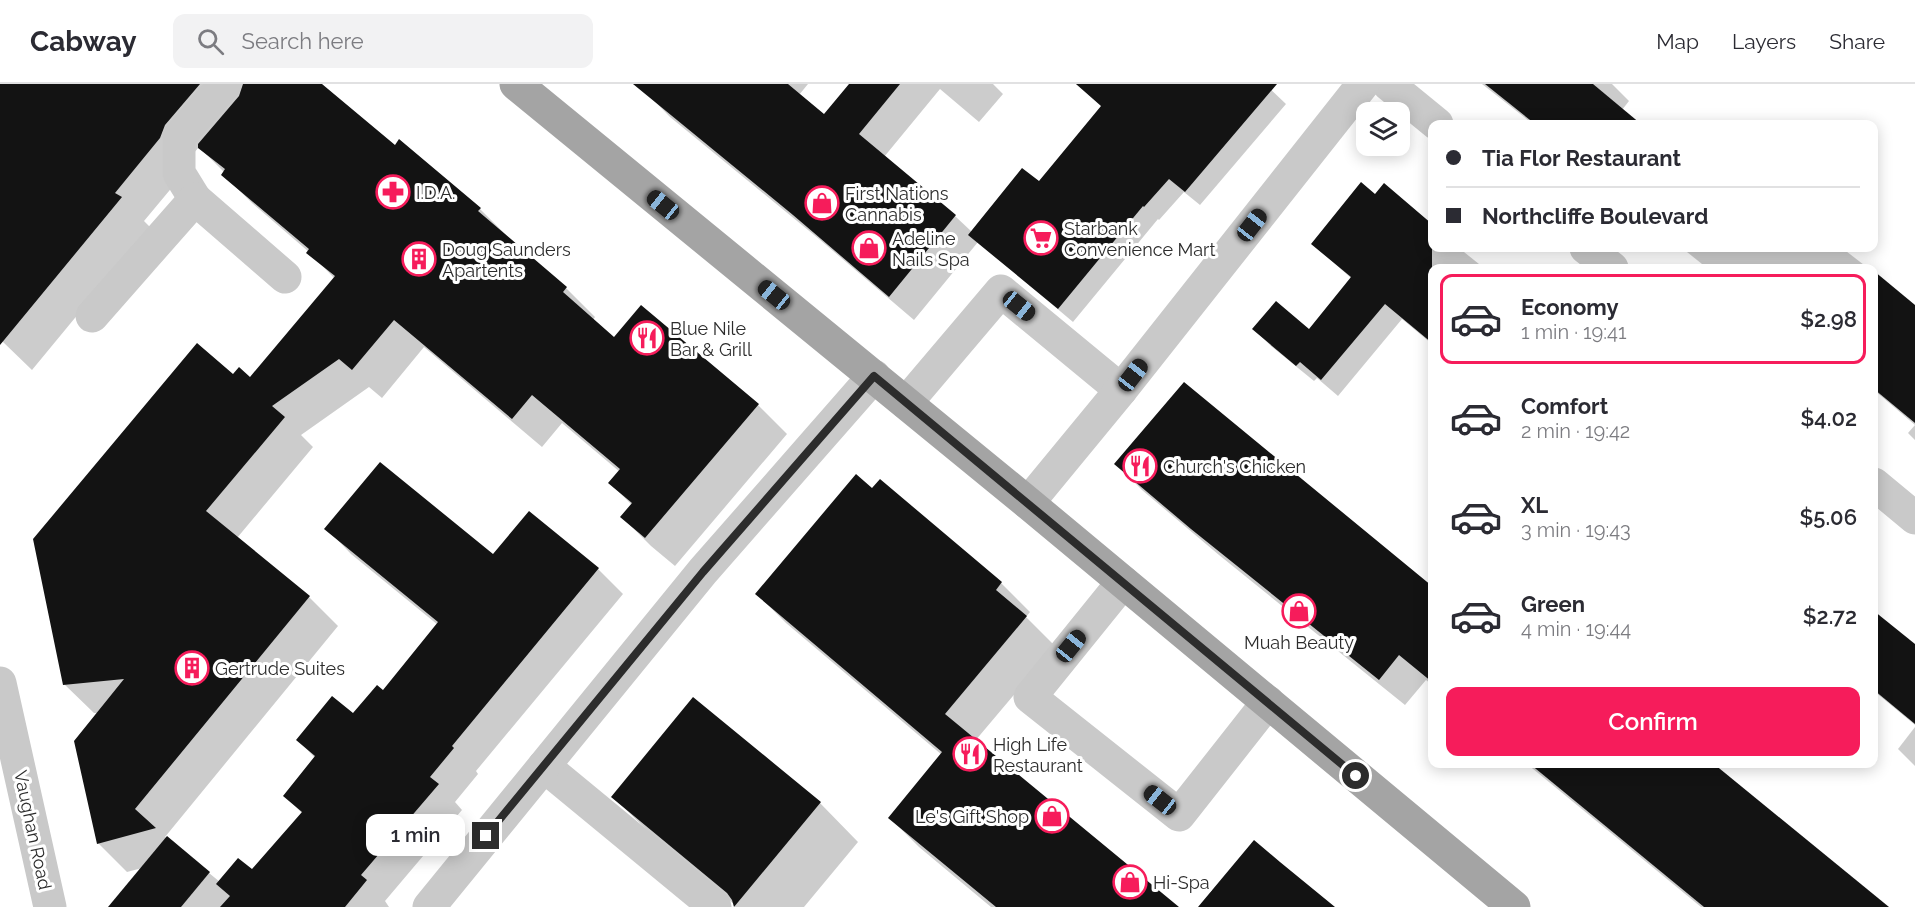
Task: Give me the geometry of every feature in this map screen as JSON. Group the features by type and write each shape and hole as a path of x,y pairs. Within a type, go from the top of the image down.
{"main road":[{"path":"516,84 874,376 1514,907"}],"street":[{"path":"225,84 178,138 179,173 195,199 285,277"},
{"path":"1028,503 1363,84"},
{"path":"1388,84 1432,120"},
{"path":"92,316 195,199"},
{"path":"1591,252 1606,264"},
{"path":"906,403 1001,291 1120,390"},
{"path":"429,907 703,572 874,376"},
{"path":"1878,487 1915,518"},
{"path":"1123,582 1030,697 1179,815 1268,702"},
{"name":"Vaughan Road","path":"0,683 50,907"},
{"path":"544,766 715,907"}],"building":[{"path":"0,84 200,84 165,125 160,138 115,193 122,197 0,345"},
{"path":"243,84 322,84 395,145 399,139 481,208 478,211 567,287 563,292 614,337 641,305 759,404 645,538 620,517 632,503 608,483 620,469 532,395 512,419 394,320 352,370 339,359 272,406 285,417 206,511 310,596 135,809 156,828 97,844 74,741 124,679 63,685 33,539 197,343 233,374 239,367 250,377 335,276 306,253 309,249 221,175 225,169 198,148 198,144 239,96"},
{"path":"633,84 788,84 824,114 849,84 900,84 859,134 956,215 889,297"},
{"path":"1076,84 1277,84 1185,192 1169,179 1143,206 1058,309 968,235 1022,168 1039,181 1101,106"},
{"path":"1485,84 1593,84 1636,120 1530,120"},
{"path":"1361,182 1375,194 1384,183 1428,221 1428,252 1432,252 1432,264 1428,264 1428,340 1385,304 1321,380 1300,362 1296,366 1252,329 1276,301 1309,329 1351,277 1311,244"},
{"path":"1878,274 1915,305 1915,423 1878,392"},
{"path":"1184,382 1428,583 1428,679 1399,655 1379,680 1114,464"},
{"path":"380,462 493,554 529,511 599,568 452,746 454,748 430,777 439,784 361,875 367,880 345,907 220,907 230,896 216,884 238,858 252,869 302,812 283,796 315,756 296,740 332,696 353,713 377,685 383,690 438,622 324,529"},
{"path":"856,474 872,488 880,479 1002,582 996,590 1027,616 945,714 1179,907 996,907 888,818 942,752 755,594"},
{"path":"1878,614 1915,644 1915,724 1878,693"},
{"path":"693,697 821,802 734,907 727,893 611,797"},
{"path":"1535,768 1719,768 1889,907 1704,907"},
{"path":"167,836 210,872 181,907 108,907"},
{"path":"1254,840 1280,862 1335,907 1198,907"}],"place":[{"name":"I.D.A.","path":"393,192"},
{"name":"First Nations Cannabis","path":"822,203"},
{"name":"Starbank Convenience Mart","path":"1041,238"},
{"name":"Adeline Nails Spa","path":"869,248"},
{"name":"Doug Saunders Apartents","path":"419,259"},
{"name":"Blue Nile Bar & Grill","path":"647,338"},
{"name":"Church's Chicken","path":"1140,466"},
{"name":"Muah Beauty","path":"1299,611"},
{"name":"Gertrude Suites","path":"192,668"},
{"name":"High Life Restaurant","path":"970,754"},
{"name":"Le's Gift Shop","path":"1052,816"},
{"name":"Hi-Spa","path":"1130,882"}],"route":[{"path":"486,836 703,572 874,376 1356,776"}]}
